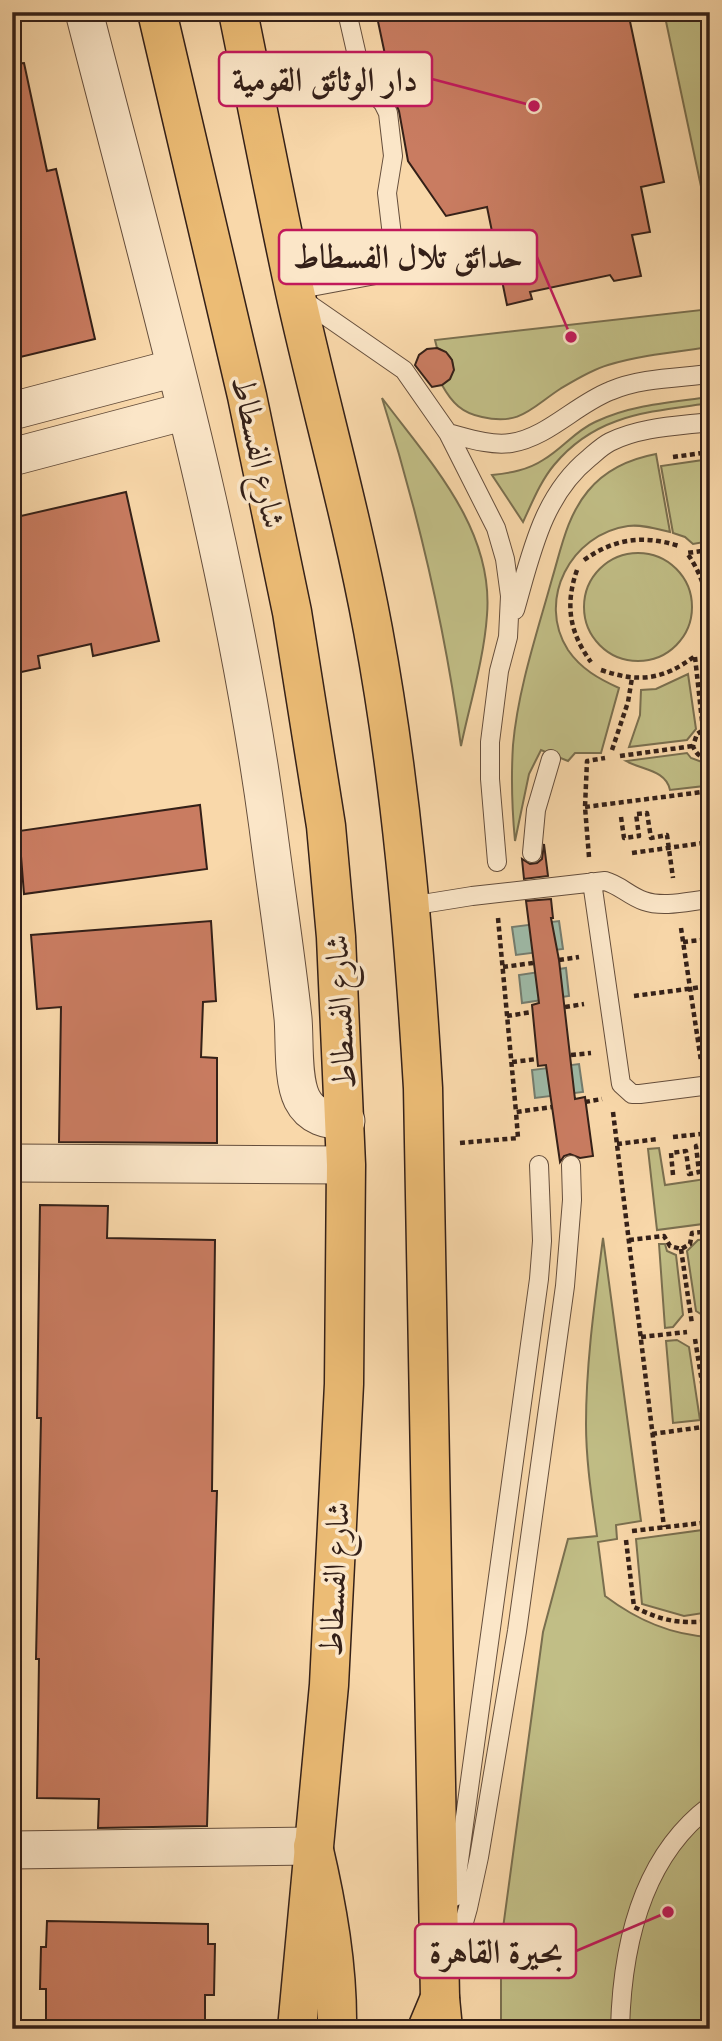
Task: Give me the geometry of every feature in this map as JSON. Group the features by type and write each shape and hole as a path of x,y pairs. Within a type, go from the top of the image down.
{"main road":[{"name":"شارع الفسطاط","path":"157,12 250,410 292,611 326,826 336,937 346,1121 344,1384 329,1685 297,2029"},
{"path":"244,14 295,293 351,519 374,631 392,745 410,906 419,1012 424,1146 437,2019"},
{"path":"313,1846 330,1928 337,2029"}],"street":[{"path":"84,12 186,411 237,645 264,797 293,1019 300,1096 307,1107 318,1116 331,1121 346,1121"},
{"path":"12,411 175,368"},
{"path":"12,457 186,411"},
{"path":"12,1163 346,1165"},
{"path":"12,1850 313,1846"}],"lane":[{"path":"295,293 381,274 390,270 395,261 387,193 393,156 388,113 383,103 363,82 347,12"},
{"path":"295,293 404,370 448,433 496,528 505,559 510,596 508,637"},
{"path":"448,433 483,442 510,443 540,434 589,400 612,389 710,374"},
{"path":"497,862 490,779 490,742 499,671 542,521 555,495 580,465 608,443 638,432 710,422"},
{"path":"532,853 536,810 551,759"},
{"path":"410,906 592,883 614,883 646,902 656,904 710,899"},
{"path":"592,883 621,1084 626,1090 640,1094 707,1085"},
{"path":"437,2019 539,1279 542,1241 540,1165"},
{"path":"437,2019 468,1908 517,1631 568,1259 572,1200 571,1165"},
{"path":"620,2029 626,1957 641,1900 667,1851 684,1830 710,1806"}],"path":[{"path":"710,37 710,66"},
{"path":"673,457 710,452"},
{"path":"584,560 613,543 629,540 646,538 679,546"},
{"path":"710,550 687,553 697,567 708,598 708,623 703,648 710,646"},
{"path":"577,569 569,601 570,618 581,649 591,662"},
{"path":"601,670 632,678 660,675 679,668 695,656 703,730"},
{"path":"612,750 628,702 632,678"},
{"path":"703,730 710,731"},
{"path":"703,730 693,740 692,746 695,752 708,757 710,775"},
{"path":"620,757 692,746"},
{"path":"592,883 585,807 587,761 605,758"},
{"path":"585,807 710,791"},
{"path":"621,817 624,838 639,836 636,814 647,813 651,838 667,835 707,1085"},
{"path":"632,853 710,842"},
{"path":"424,1146 519,1138 496,894"},
{"path":"683,943 710,939"},
{"path":"503,967 533,963"},
{"path":"639,995 710,986"},
{"path":"507,1016 532,1012"},
{"path":"698,1039 710,1037"},
{"path":"512,1062 537,1059"},
{"path":"516,1112 552,1107"},
{"path":"612,1109 664,1527"},
{"path":"673,1137 710,1133"},
{"path":"617,1144 658,1139"},
{"path":"673,1175 671,1153 686,1151 689,1174 699,1172 696,1146 710,1144"},
{"path":"629,1240 664,1236 670,1246 681,1249 690,1244 692,1233 710,1231"},
{"path":"681,1249 692,1324"},
{"path":"702,1330 710,1329"},
{"path":"641,1337 687,1332"},
{"path":"695,1339 708,1420"},
{"path":"652,1434 703,1427"},
{"path":"632,1531 710,1522"},
{"path":"626,1540 634,1607 658,1619 684,1624 710,1620"}],"shaded area":[{"path":"664,12 710,12 710,229"},
{"path":"710,309 710,347 646,356 602,367 571,382 533,409 516,417 495,419 469,413 454,402 442,385 451,375 453,365 448,355 437,348 435,340"},
{"path":"710,397 710,403 625,418 588,435 570,448 554,465 523,522 492,475 519,470 537,463 581,430 608,416 651,405"},
{"path":"382,398 455,498 470,525 480,554 486,584 487,615 480,664 461,746 447,657 429,570"},
{"path":"656,454 670,532 628,526 608,532 590,542 576,556 565,572 558,591 556,611 559,631 568,650 591,673 619,688 601,753 575,753 568,761 541,750 529,774 515,841 512,781 515,724 529,661 566,533 575,511 595,483 627,462"},
{"path":"710,459 710,541 693,544 685,537 673,533 661,466"},
{"path":"638,553 659,557 676,569 688,586 692,607 688,628 676,645 659,657 638,661 617,657 600,645 588,628 584,607 588,586 600,569 617,557"},
{"path":"688,674 696,729 687,740 629,747 640,715 641,690 656,689"},
{"path":"687,753 691,758 702,762 704,786 670,790 668,783 659,774 626,761"},
{"path":"559,921 563,949 516,955 512,927"},
{"path":"566,968 569,996 522,1003 519,975"},
{"path":"579,1064 583,1092 535,1098 532,1070"},
{"path":"659,1148 665,1185 706,1179 703,1151 710,1153 710,1223 657,1230 648,1149"},
{"path":"603,1238 641,1521 616,1525 617,1539 598,1542 605,1596 654,1625 695,1636 710,1637 710,2029 501,2029 501,1943 543,1632 568,1539 597,1536 587,1452 586,1401"},
{"path":"710,1239 710,1320 696,1311 687,1251 698,1240"},
{"path":"659,1244 665,1244 667,1251 676,1255 683,1315 673,1327 665,1328"},
{"path":"677,1340 689,1347 700,1420 673,1423 666,1341"},
{"path":"710,1529 710,1612 684,1616 642,1604 636,1539"}],"building":[{"path":"376,12 628,12 664,182 641,187 650,232 632,235 641,276 614,281 610,275 530,292 532,299 507,305 487,207 446,216 408,161"},
{"path":"24,63 47,171 56,169 95,339 12,359 12,64"},
{"path":"437,348 446,352 452,360 454,370 450,379 442,385 432,387 415,365 419,355 427,349"},
{"path":"126,492 159,641 93,656 91,644 38,656 40,668 12,674 12,518"},
{"path":"200,805 207,869 24,894 19,831"},
{"path":"544,844 548,876 524,879 522,859 530,864 537,863 542,859"},
{"path":"551,899 551,918 559,960 575,1099 585,1097 593,1156 580,1158 570,1154 564,1156 560,1162 546,1065 538,1066 532,1005 539,1003 526,901"},
{"path":"211,921 216,1001 203,1002 201,1057 217,1058 217,1143 59,1142 61,1007 37,1009 31,935"},
{"path":"40,1205 108,1206 107,1238 215,1240 212,1491 217,1491 207,1826 98,1828 99,1799 37,1798"},
{"path":"47,1921 208,1924 208,1944 215,1944 214,1995 205,1995 205,2023 180,2023 180,2029 57,2029 58,2022 46,2022 46,1989 40,1989 41,1947 46,1947"}],"place":[{"name":"دار الوثائق القومية","path":"534,106"},
{"name":"حدائق تلال الفسطاط","path":"571,337"},
{"name":"بحيرة القاهرة","path":"668,1912"}]}
